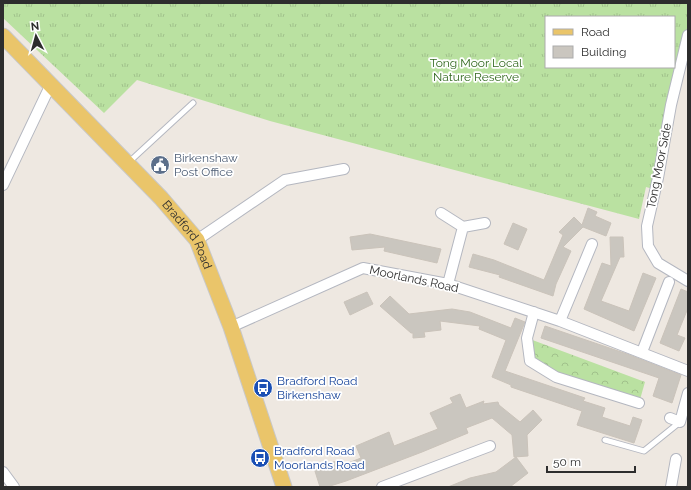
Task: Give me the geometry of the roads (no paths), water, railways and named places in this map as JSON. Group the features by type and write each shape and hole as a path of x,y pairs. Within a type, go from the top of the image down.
{"main road":[{"name":"Bradford Road","path":"3,36 161,198 197,240 231,327 284,487"}],"street":[{"name":"Tong Moor Side","path":"688,35 671,105 658,178 647,226 648,246 658,263 688,281"},
{"path":"3,185 51,84"},
{"path":"197,240 285,180 344,169"},
{"path":"441,213 463,227 485,223"},
{"path":"448,284 463,227"},
{"path":"560,321 592,244"},
{"name":"Moorlands Road","path":"231,327 363,268 448,284 560,321 688,371"},
{"path":"642,352 669,282"},
{"path":"534,312 527,338 530,360 556,377 639,404"},
{"path":"675,420 688,393"},
{"path":"382,487 490,446"},
{"path":"671,487 676,459"},
{"path":"3,472 14,487"}],"lane":[{"path":"127,164 193,102"},
{"path":"605,440 644,451 675,420"}],"place":[{"name":"Birkenshaw Post Office","path":"160,165"},
{"name":"Bradford Road Birkenshaw","path":"263,388"},
{"name":"Bradford Road Moorlands Road","path":"260,458"}],"park label":[{"name":"Tong Moor Local Nature Reserve","path":"476,70"}]}
